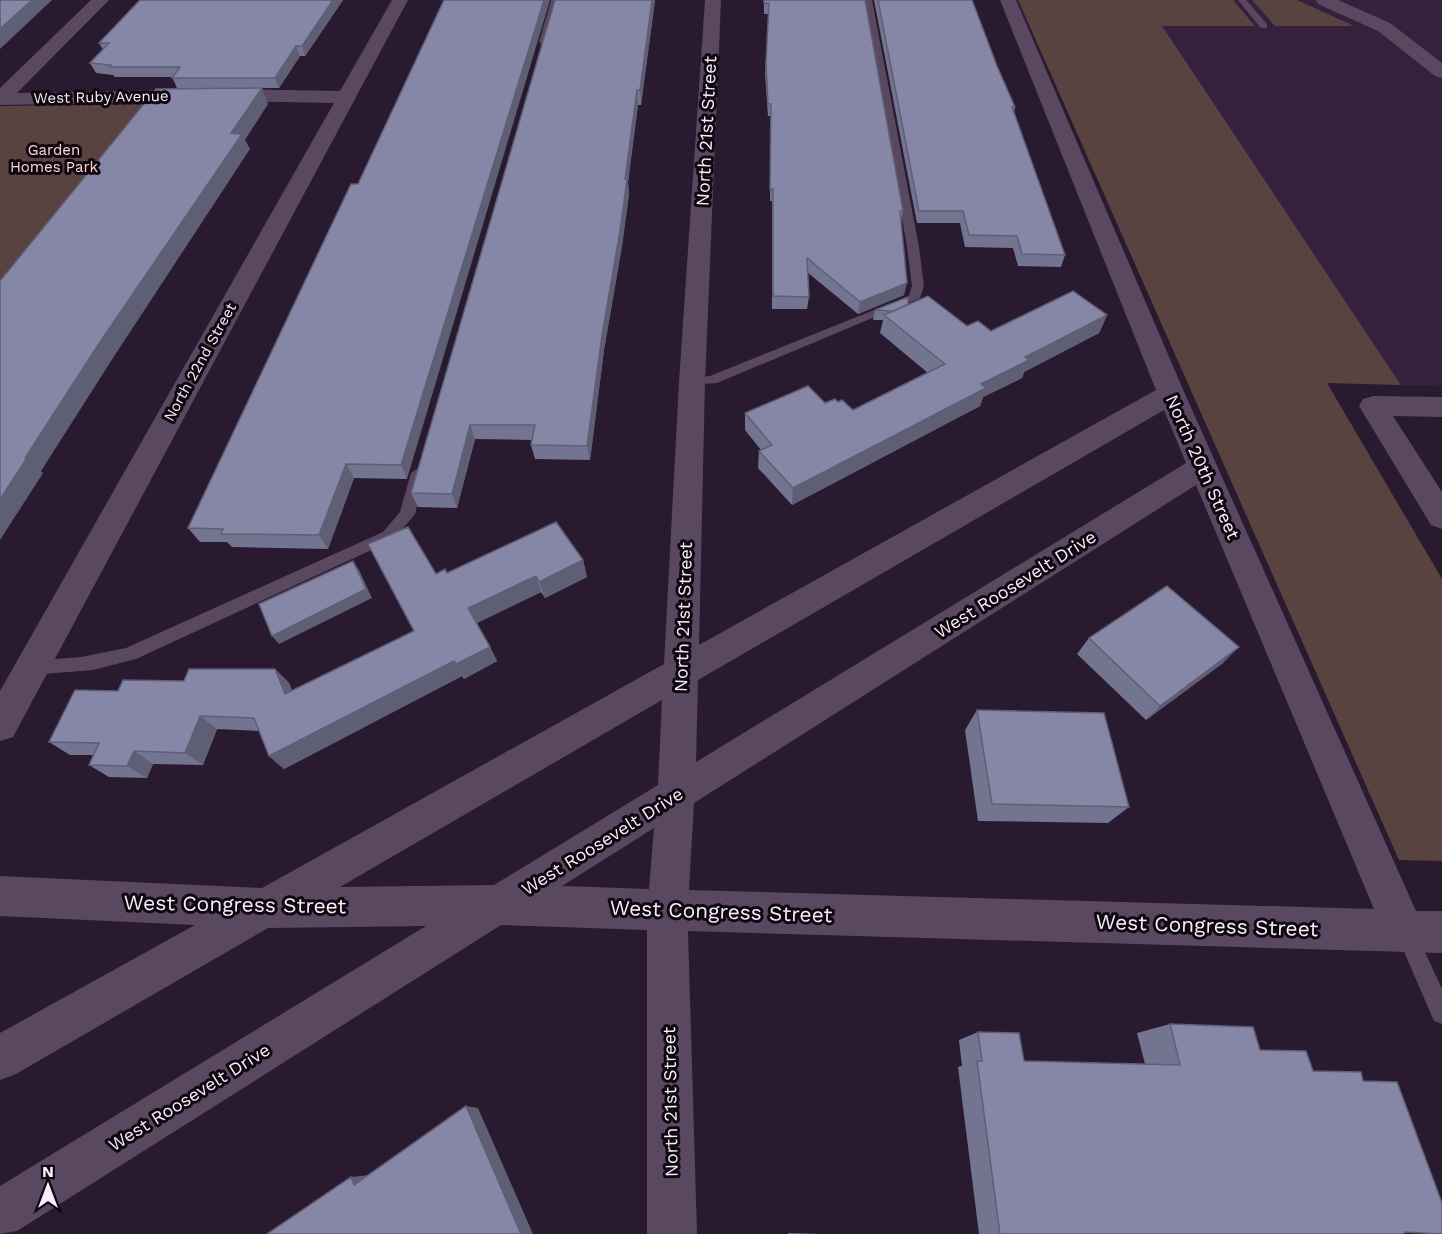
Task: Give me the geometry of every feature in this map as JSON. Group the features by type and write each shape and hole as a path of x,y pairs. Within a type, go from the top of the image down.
{"street":[{"path":"0,99 101,0"},
{"name":"North 22nd Street","path":"0,725 400,0"},
{"name":"North 21st Street","path":"672,1234 667,910 676,796 692,382 713,0"},
{"name":"North 20th Street","path":"1008,0 1171,394 1423,931"},
{"path":"1324,0 1384,27 1442,72"},
{"name":"West Ruby Avenue","path":"0,99 231,95 346,97"},
{"path":"0,1058 1171,394"},
{"path":"1442,407 1373,406 1442,517"},
{"name":"West Roosevelt Drive","path":"0,1214 1204,466"},
{"name":"West Congress Street","path":"0,896 265,908 500,905 1423,931"}],"lane":[{"path":"539,57 555,0"},
{"path":"692,382 712,380 915,298 918,286 913,247 868,0"},
{"path":"1242,0 1264,26"},
{"path":"31,668 69,667 107,662 130,654 388,536 407,514 423,457"},
{"path":"1423,931 1442,1013"}],"shaded area":[{"path":"1142,0 1442,0 1442,386 1401,385"}],"green space":[{"path":"1018,0 1233,0 1255,26 1162,26 1401,385 1327,383 1442,579 1442,861 1399,860"},
{"path":"1252,0 1297,0 1354,26 1275,26"},
{"name":"Garden Homes Park","path":"166,104 0,312 0,106"}],"building":[{"path":"0,0 32,0 0,29"},
{"path":"140,0 333,0 302,46 296,46 275,78 172,78 180,67 109,67 111,65 90,63 109,43 99,43"},
{"path":"444,0 544,0 401,465 346,464 319,535 221,534 223,529 188,528 351,184 358,184"},
{"path":"555,0 652,0 640,90 637,90 620,231 602,335 587,446 531,445 535,425 470,425 452,494 411,493"},
{"path":"764,0 865,0 903,211 900,211 907,283 860,302 807,258 809,297 773,296 773,189 770,189 771,104 768,104 766,63 769,3 764,3"},
{"path":"878,0 972,0 1015,107 1012,107 1065,255 1022,254 1017,236 969,235 963,211 919,211"},
{"path":"262,88 231,133 242,134 100,342 0,499 0,281 156,89"},
{"path":"1073,291 1107,315 1025,357 1029,360 981,384 986,388 793,488 759,451 772,445 745,413 808,386 825,403 835,399 838,402 842,400 853,410 945,364 884,315 928,296 967,326 978,321 991,331"},
{"path":"908,297 908,304 894,311 875,310"},
{"path":"556,522 583,560 539,582 536,576 468,608 490,647 456,664 454,661 269,756 254,718 200,716 185,753 134,751 127,766 89,765 99,743 49,742 75,690 118,691 123,680 184,681 189,669 275,669 285,694 414,631 368,544 408,527 436,574 445,569 447,573"},
{"path":"353,561 366,589 272,636 259,604"},
{"path":"1167,586 1239,647 1160,706 1089,638"},
{"path":"977,710 1104,713 1129,807 992,804"},
{"path":"1170,1024 1253,1027 1260,1050 1306,1051 1313,1071 1361,1072 1363,1081 1397,1082 1442,1203 1442,1234 1404,1232 1404,1234 1000,1234 977,1061 982,1061 978,1032 1019,1033 1024,1061 1180,1065"},
{"path":"466,1106 521,1234 267,1234 351,1177 354,1185"}]}
